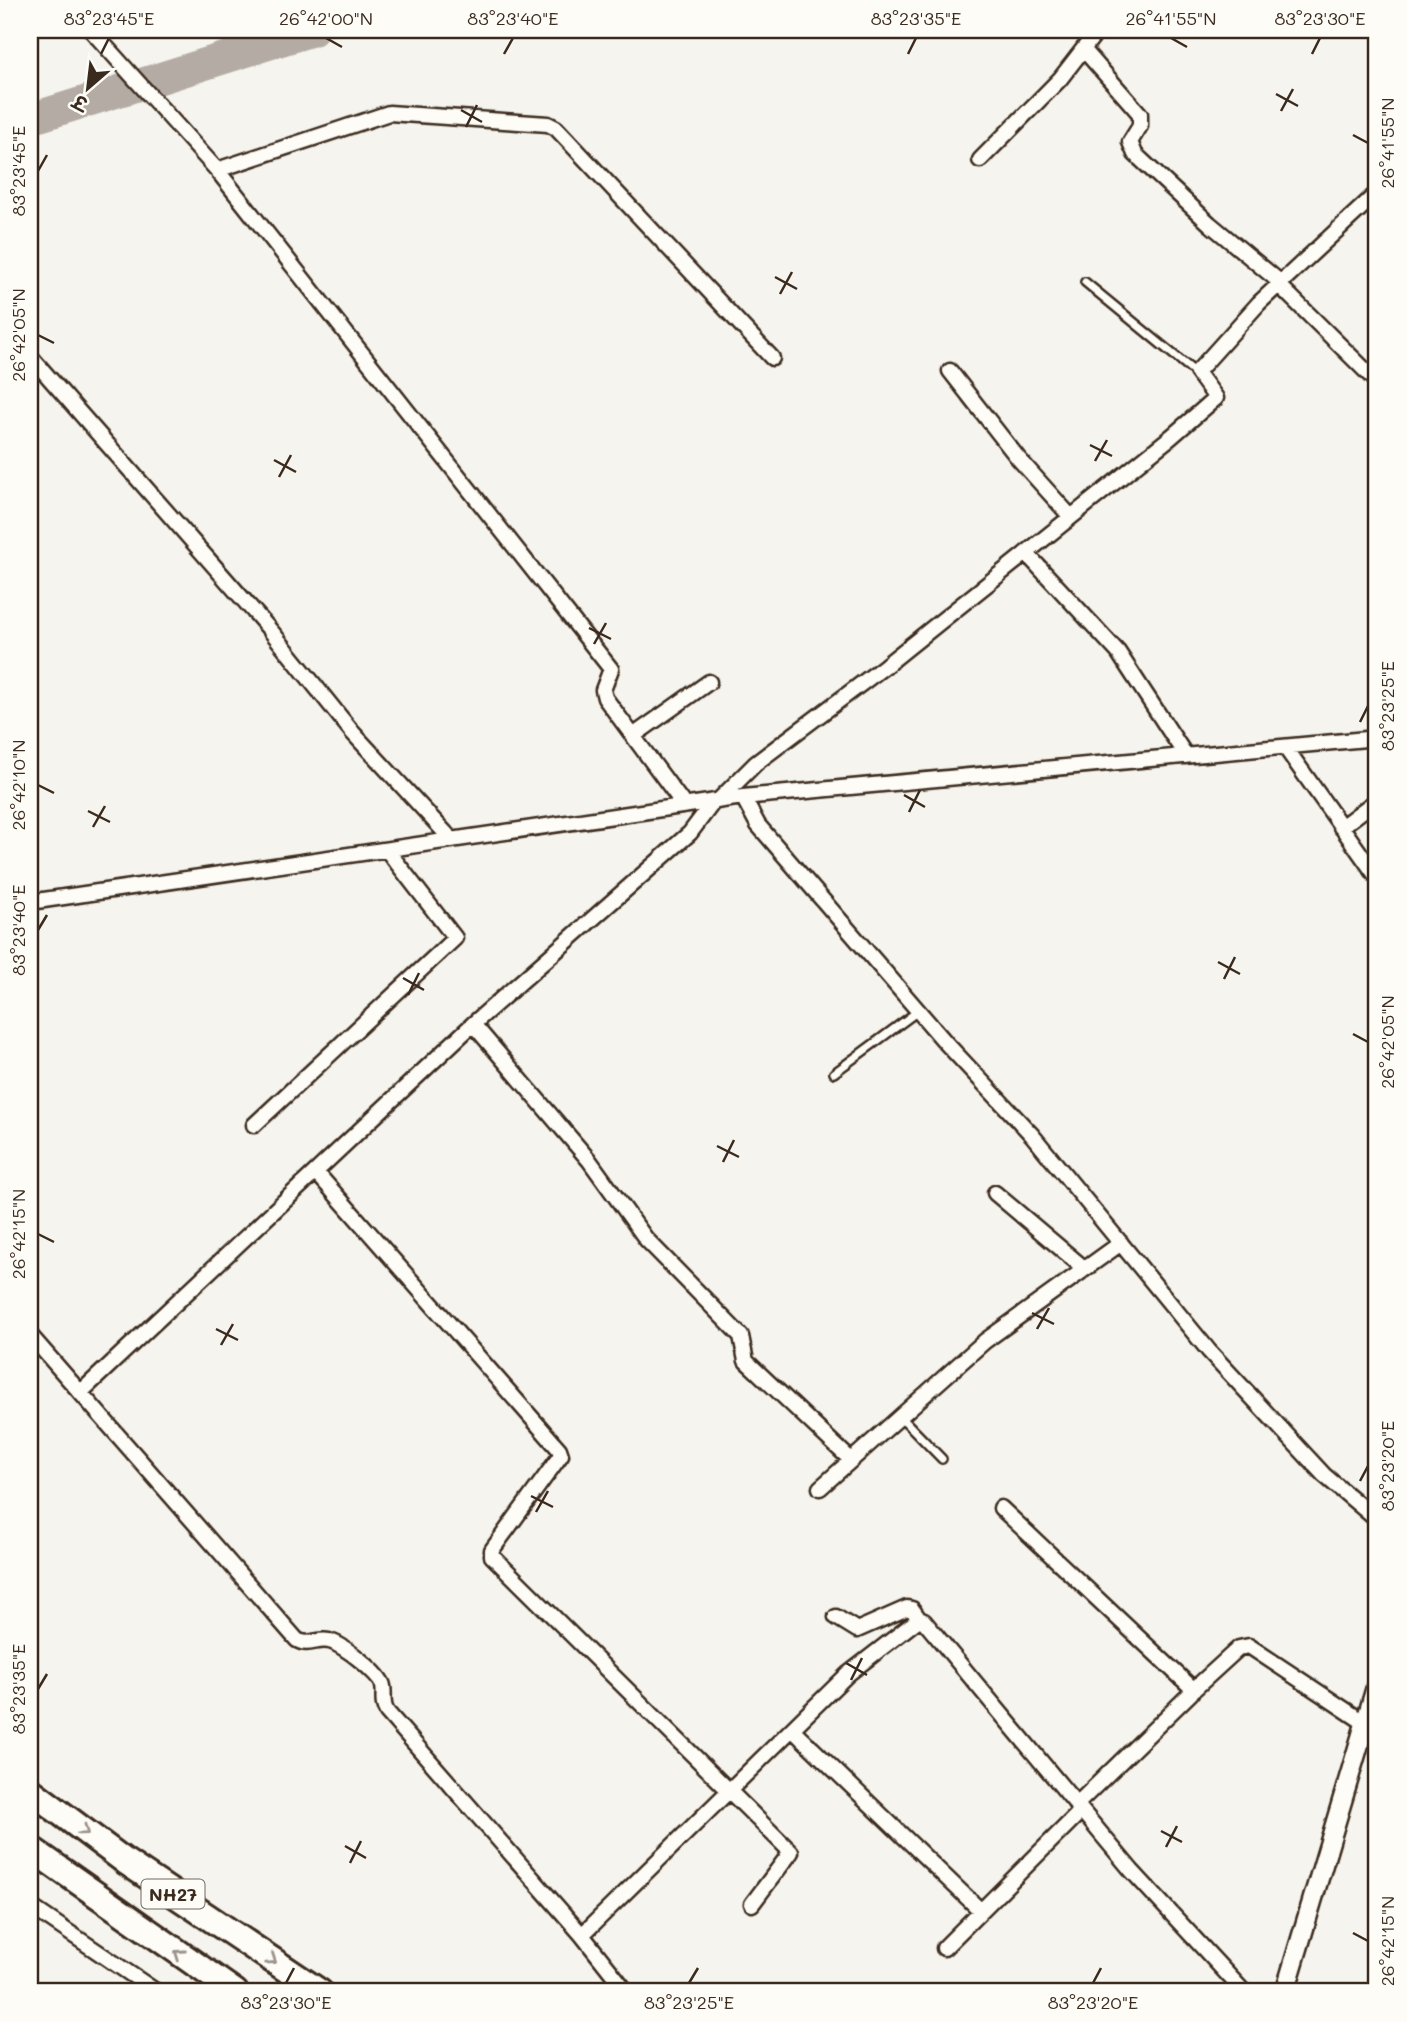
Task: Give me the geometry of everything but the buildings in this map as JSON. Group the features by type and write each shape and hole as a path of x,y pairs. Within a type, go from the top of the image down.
{"highway":[{"name":"NH27","path":"30,1790 126,1862 320,1992"},
{"name":"NH27","path":"30,1848 235,1992"}],"street":[{"path":"979,160 1084,50 1098,30"},
{"path":"98,34 217,170 611,669 603,690 605,698 684,805"},
{"path":"1084,50 1140,114 1140,126 1130,142 1135,154 1280,284 1377,382"},
{"path":"217,170 388,113 548,124 556,128 772,358"},
{"path":"81,1392 472,1024 690,833 716,801 756,763 885,666 1216,398 1197,374 1280,284 1377,193"},
{"path":"30,356 271,631 353,733 452,840"},
{"path":"950,371 1018,458 1071,517"},
{"path":"1026,553 1118,652 1186,756"},
{"path":"633,736 709,682"},
{"path":"30,902 743,797 1377,738"},
{"path":"1285,747 1377,877"},
{"path":"743,797 758,825 919,1011 1032,1135 1209,1351 1324,1475 1377,1520"},
{"path":"1341,827 1377,800"},
{"path":"254,1125 455,937 387,850"},
{"path":"472,1024 589,1160 646,1239 741,1336 746,1361 851,1460"},
{"path":"316,1172 559,1449 561,1455 492,1550 494,1559 791,1854 752,1904"},
{"path":"995,1193 1085,1269"},
{"path":"820,1489 985,1341 1121,1243"},
{"path":"30,1335 297,1640 308,1644 323,1640 336,1644 378,1676 384,1688 382,1700 387,1712 582,1935 627,1992"},
{"path":"1001,1508 1088,1587 1192,1690"},
{"path":"835,1617 858,1630 907,1608 924,1621 1132,1871 1244,1992"},
{"path":"582,1935 848,1674 919,1619"},
{"path":"944,1948 1192,1690 1239,1648 1249,1646 1365,1723"},
{"path":"1285,1992 1377,1684"},
{"path":"792,1729 980,1910"},
{"path":"30,1906 157,1992"}],"lane":[{"path":"1085,282 1197,374"},
{"path":"834,1073 919,1011"},
{"path":"900,1415 942,1459"}],"waterway":[{"path":"30,119 313,30"}]}
